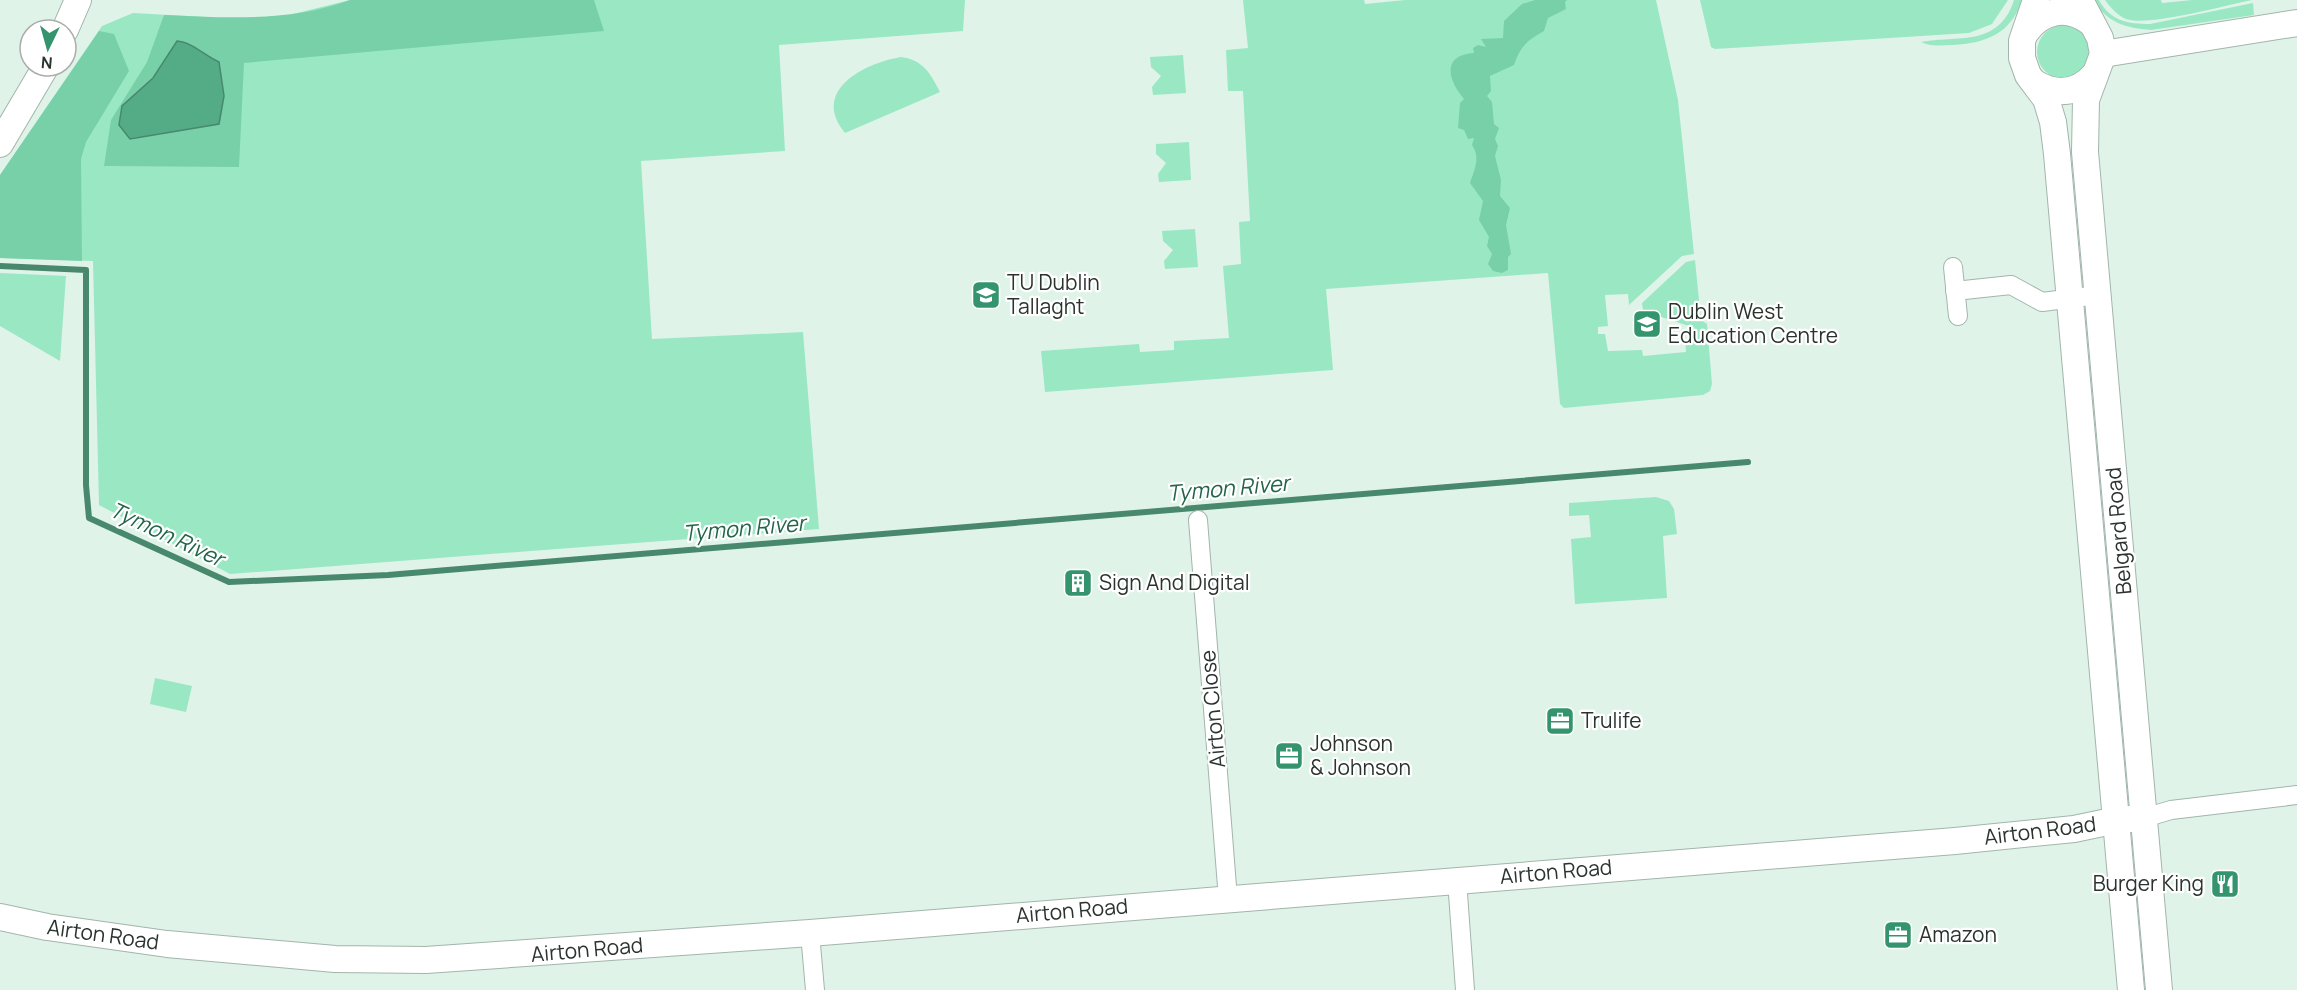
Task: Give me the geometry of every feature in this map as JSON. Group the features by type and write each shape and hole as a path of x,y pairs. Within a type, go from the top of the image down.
{"street":[{"path":"70,18 78,0"},
{"name":"Belgard Road","path":"2036,0 2025,33 2022,58 2025,69 2046,99 2053,122 2132,990"},
{"path":"2025,33 2038,18 2050,13 2085,11 2100,38 2099,64 2077,90 2054,92 2035,83"},
{"path":"2099,64 2297,23"},
{"name":"Belgard Road","path":"2099,64 2086,100 2084,123 2159,990"},
{"path":"0,144 39,78"},
{"path":"1953,267 1958,316"},
{"path":"1955,291 2011,285 2042,302 2098,295"},
{"name":"Airton Close","path":"1198,520 1228,899"},
{"path":"2144,818 2171,810 2297,795"},
{"name":"Airton Road","path":"0,917 47,927 167,944 334,959 426,960 510,956 810,933 1955,841 2074,829 2117,820 2144,818"},
{"path":"1457,880 1465,990"},
{"path":"810,933 815,990"}],"shaded area":[{"path":"350,0 965,0 963,31 779,45 785,151 641,161 652,339 803,332 819,529 230,574 99,505 93,261 0,258 0,175 66,78 78,78 78,61 102,26 133,13 241,19 289,15"},
{"path":"350,0 594,0 604,31 244,63 239,167 104,166 111,120 147,62 164,15 258,17 304,12"},
{"path":"1243,0 1364,0 1365,4 1405,0 1656,0 1678,100 1694,254 1682,256 1629,305 1628,294 1605,295 1608,326 1598,327 1598,334 1605,334 1608,351 1642,350 1643,356 1686,352 1685,340 1691,339 1690,330 1695,328 1643,311 1642,303 1686,262 1695,260 1701,320 1707,324 1712,384 1710,391 1703,395 1564,408 1560,404 1548,273 1326,289 1333,370 1045,392 1041,351 1139,344 1140,352 1174,350 1174,341 1229,338 1223,266 1241,264 1239,222 1250,221 1243,91 1228,91 1226,50 1248,48"},
{"path":"1535,0 1567,0 1566,9 1548,18 1544,31 1525,44 1514,65 1490,76 1491,91 1487,96 1492,102 1494,124 1499,128 1495,139 1498,146 1495,156 1501,180 1500,196 1510,208 1506,225 1511,254 1508,257 1508,270 1502,273 1493,271 1488,264 1492,254 1487,246 1489,237 1479,220 1483,201 1470,183 1476,159 1472,145 1474,138 1468,139 1464,130 1458,128 1460,103 1464,99 1454,84 1451,70 1456,58 1474,53 1473,48 1478,45 1486,47 1481,39 1503,38 1504,21 1522,4"},
{"path":"1700,0 2008,0 1992,24 1969,33 1715,49 1711,47"},
{"path":"2014,0 2022,0 2011,21 2004,29 1986,39 1953,45 1932,45 1921,42 1987,33 1998,26 2007,15"},
{"path":"2094,0 2099,0 2114,17 2134,23 2150,24 2253,3 2254,15 2151,30 2118,23 2105,14"},
{"path":"2105,0 2161,0 2162,3 2192,0 2252,0 2169,18 2137,21 2120,16"},
{"path":"2059,25 2069,25 2079,29 2087,37 2091,52 2087,67 2079,75 2069,79 2059,79 2049,75 2041,67 2037,57 2037,47 2041,37 2049,29"},
{"path":"99,31 114,34 129,71 86,142 81,159 82,261 0,258 0,175 67,78 78,78 78,62"},
{"path":"177,41 188,44 219,62 224,96 219,124 130,139 119,125 122,106 153,78"},
{"path":"1183,55 1186,93 1153,95 1152,87 1161,76 1151,67 1150,57"},
{"path":"901,57 915,61 925,68 940,92 845,133 836,118 834,104 838,92 858,73 887,60"},
{"path":"1189,142 1191,180 1159,182 1158,174 1166,163 1156,154 1156,144"},
{"path":"1195,229 1198,267 1165,269 1164,261 1173,250 1163,241 1162,231"},
{"path":"0,273 66,276 60,361 0,326"},
{"path":"1656,497 1669,501 1674,509 1677,534 1663,536 1667,598 1575,604 1571,539 1591,537 1589,515 1569,516 1569,503"},
{"path":"155,678 192,686 186,712 150,704"}],"waterway":[{"name":"Tymon River","path":"0,266 86,270 86,485 89,518 229,582 388,575 1748,462"}],"place":[{"name":"TU Dublin Tallaght","path":"986,295"},
{"name":"Dublin West Education Centre","path":"1647,324"},
{"name":"Sign And Digital","path":"1078,583"},
{"name":"Trulife","path":"1560,721"},
{"name":"Johnson & Johnson","path":"1289,756"},
{"name":"Burger King","path":"2225,884"},
{"name":"Amazon","path":"1898,935"}]}
